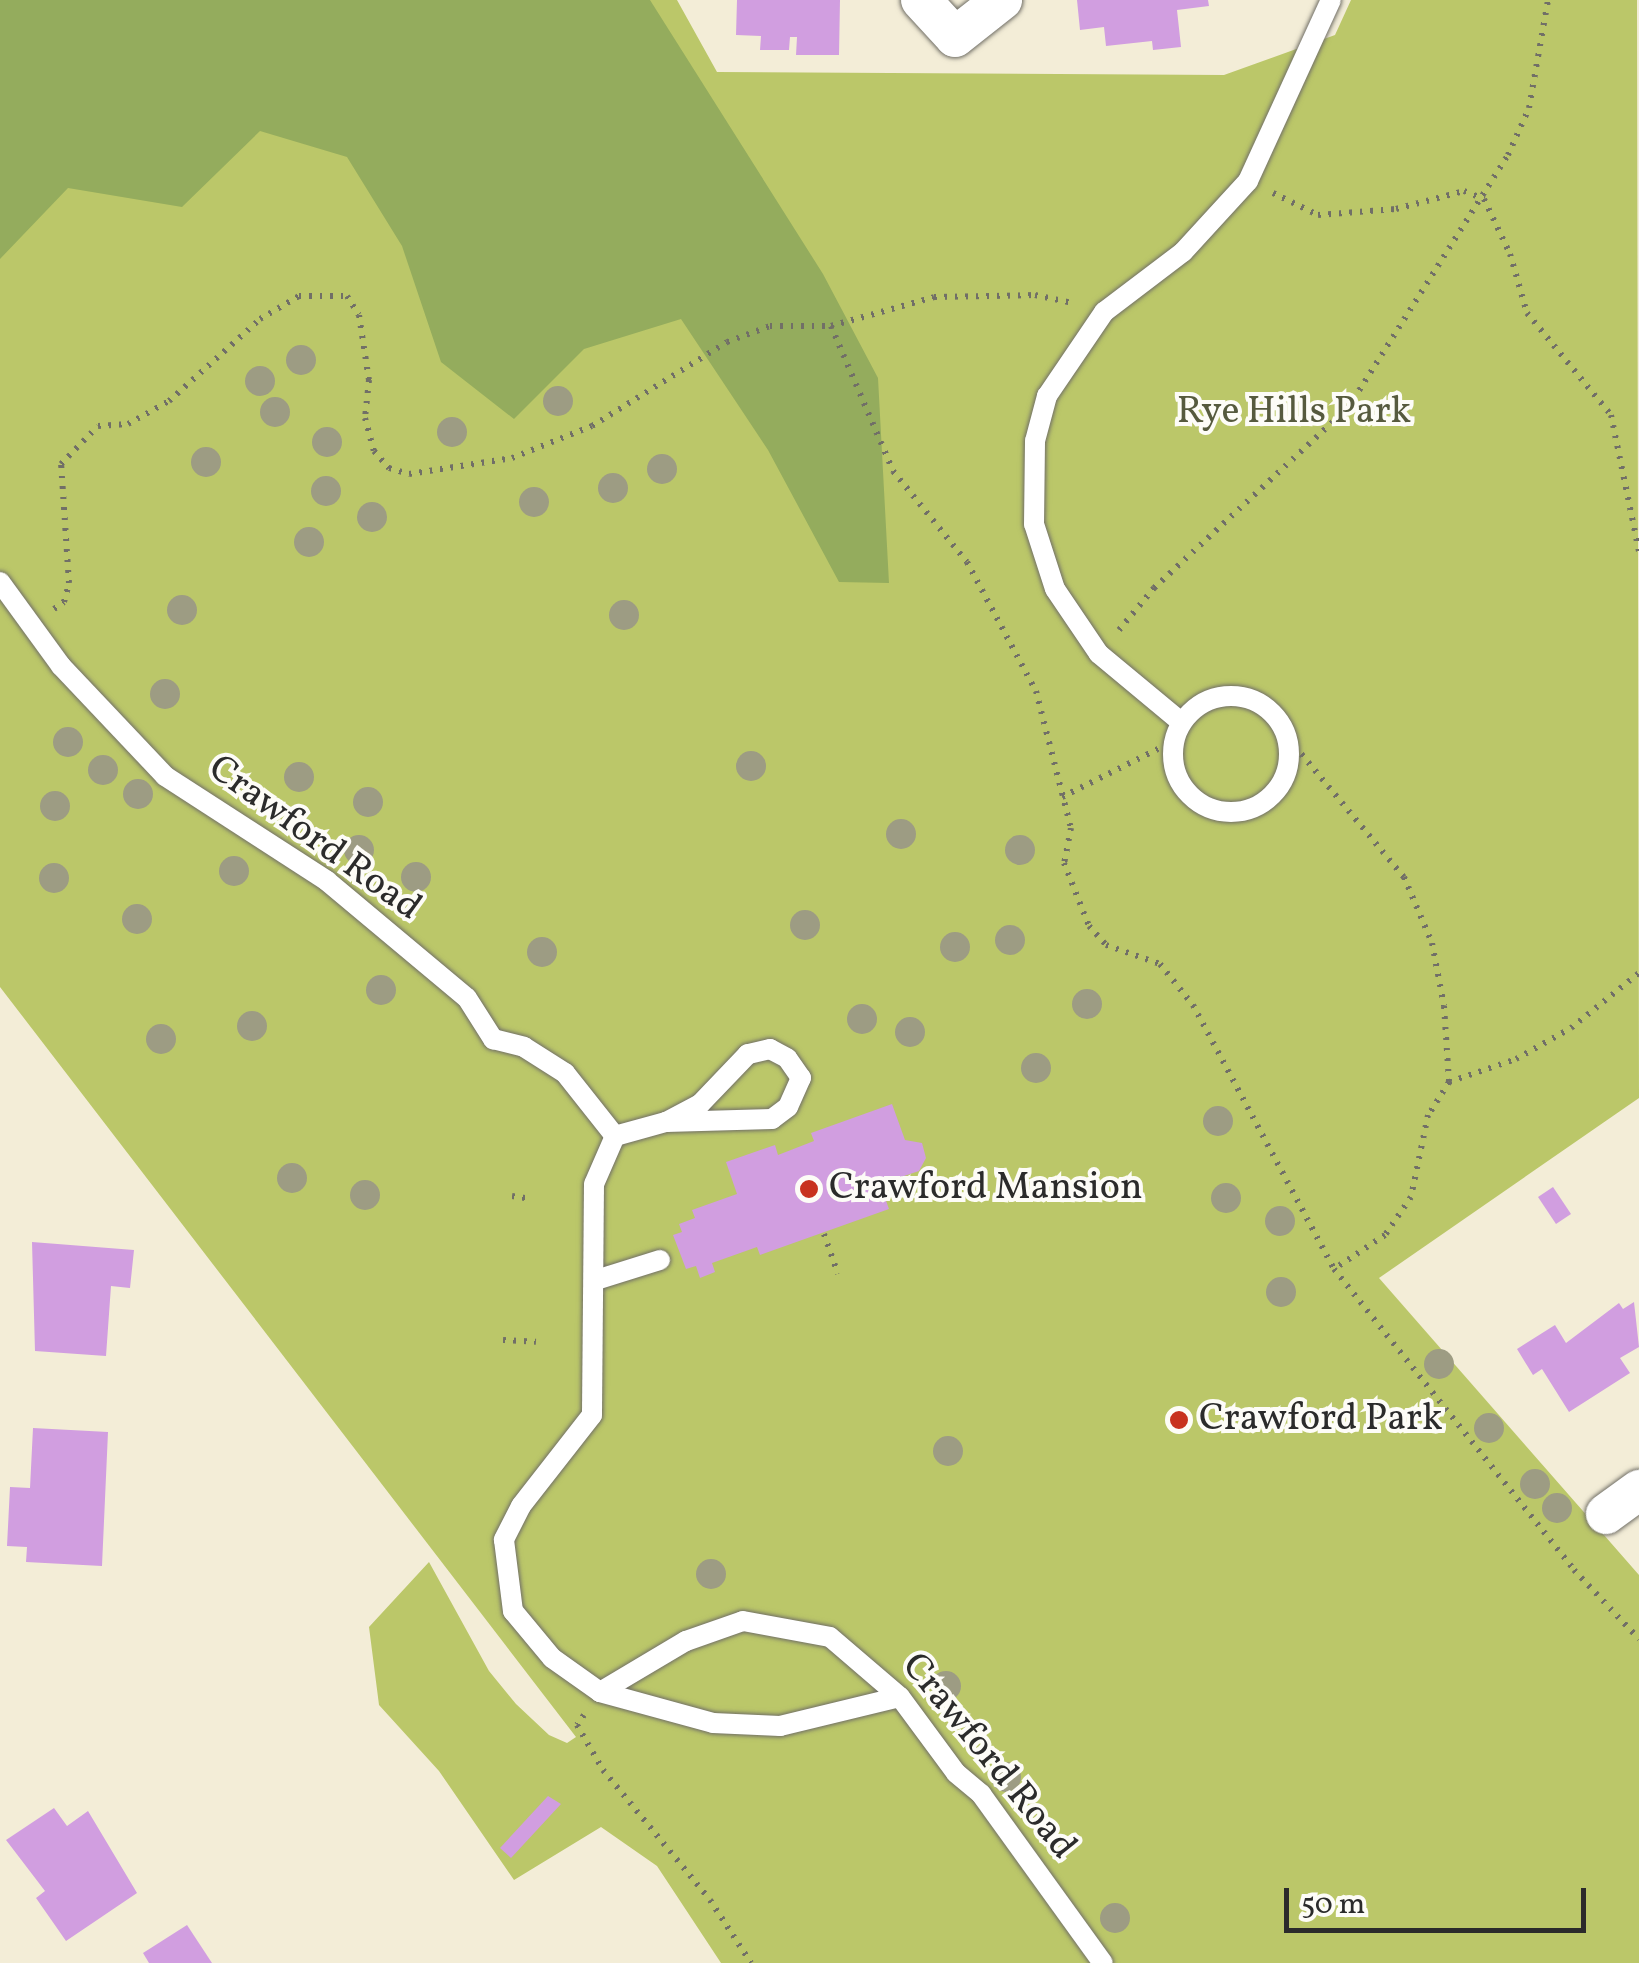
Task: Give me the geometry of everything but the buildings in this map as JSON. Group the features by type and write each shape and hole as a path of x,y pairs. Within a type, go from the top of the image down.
{"street":[{"path":"920,0 955,37 1002,0"},
{"path":"1606,1514 1639,1490"}],"lane":[{"path":"1180,722 1099,654 1055,589 1034,524 1035,441 1048,396 1104,312 1183,252 1248,182 1331,0"},
{"name":"Crawford Road","path":"0,582 30,626 166,776 327,882 466,998 493,1039 524,1047 565,1073 615,1136"},
{"path":"1236,696 1268,709 1288,738 1290,757 1276,792 1245,812 1227,813 1192,798 1180,784 1173,747 1180,722 1202,704 1236,696"},
{"path":"666,1122 772,1119 788,1107 801,1078 788,1058 770,1049 748,1054 700,1104 666,1122 615,1136 594,1184 592,1415 521,1506 504,1540 512,1612 552,1658 600,1692 713,1723 780,1726 900,1696"},
{"path":"596,1280 660,1260"},
{"name":"Crawford Road","path":"600,1692 686,1642 743,1621 830,1637 900,1696 956,1773 981,1794 1103,1963"}],"path":[{"path":"1099,654 1154,588 1348,408 1484,199 1529,108 1548,0"},
{"path":"1248,182 1318,215 1396,208 1464,190 1484,199 1510,254 1527,313 1611,415 1639,551"},
{"path":"30,626 64,602 69,583 61,464 98,426 128,424 170,400 260,319 299,296 347,296 359,315 369,380 364,418 374,451 390,468 408,474 512,458 592,426 727,342 770,326 831,326 934,297 1035,295 1104,312"},
{"path":"831,326 893,471 967,562 1036,691 1070,828 1064,863 1076,905 1106,945 1160,964 1194,1006 1334,1269 1574,1570 1639,1639"},
{"path":"1288,738 1404,876 1432,943 1450,1082 1428,1115 1411,1197 1385,1235 1334,1269"},
{"path":"1062,797 1153,747 1173,747"},
{"path":"1450,1082 1473,1078 1557,1036 1639,973"},
{"path":"512,1196 530,1199"},
{"path":"824,1234 838,1274"},
{"path":"503,1340 536,1342"},
{"path":"600,1692 577,1725 751,1963"}],"green space":[{"name":"Crawford Park","path":"0,0 677,0 717,72 1224,75 1335,35 1351,0 1637,0 1639,1098 1379,1278 1639,1575 1639,1963 721,1963 657,1866 601,1827 514,1880 439,1771 379,1705 369,1627 429,1562 489,1671 516,1704 549,1735 567,1743 576,1737 0,987"},
{"path":"0,0 650,0 823,274 878,378 889,583 839,582 768,450 681,319 584,349 514,419 441,362 402,246 347,157 260,131 182,207 68,188 0,259"}],"place":[{"name":"Crawford Mansion","path":"809,1189"},
{"name":"Crawford Park","path":"1179,1420"}],"park label":[{"name":"Rye Hills Park","path":"1294,413"}]}
